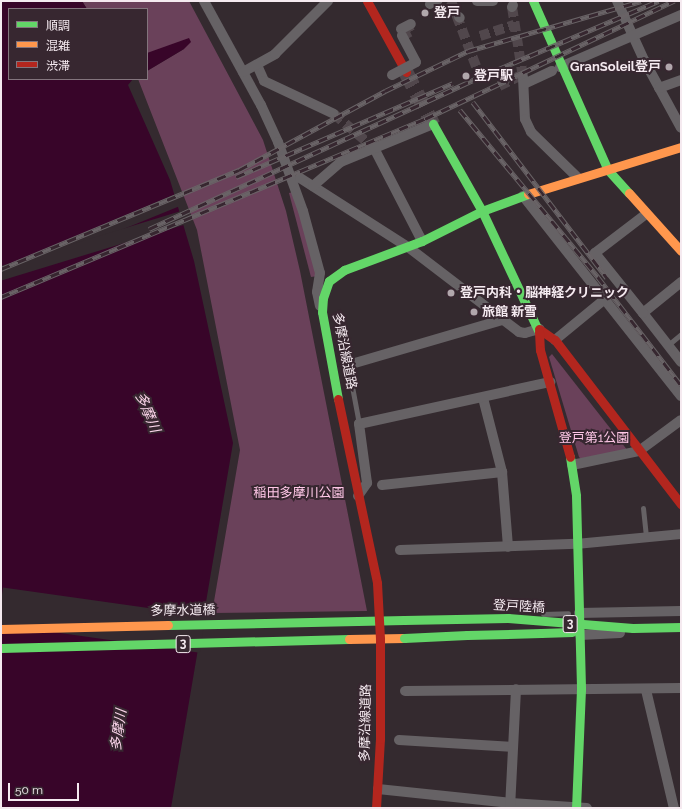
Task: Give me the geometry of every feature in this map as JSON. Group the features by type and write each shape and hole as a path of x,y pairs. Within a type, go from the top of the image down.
{"main road":[{"path":"367,1 406,72"},
{"path":"533,1 556,69 608,170 646,214 681,251"},
{"path":"433,124 482,211 539,329 540,350 572,464 576,496 576,544 581,689 576,808"},
{"name":"多摩沿線道路","path":"376,808 378,789 380,639 377,583 358,496 322,312 325,289 334,276 354,266 422,241 482,211 578,178 681,147"},
{"path":"539,329 555,340 681,504"},
{"name":"登戸陸橋","path":"380,621 508,618 633,628"},
{"name":"多摩水道橋","path":"1,629 380,621"},
{"name":"登戸陸橋","path":"380,639 681,627"},
{"name":"3","path":"1,648 380,639"}],"street":[{"path":"204,1 243,72 278,142 302,211 320,273 317,292 322,312"},
{"path":"243,72 275,54 328,1"},
{"path":"477,1 493,1"},
{"path":"617,1 659,88 681,128"},
{"path":"578,178 531,132 525,119 523,80 556,69 632,34 681,15"},
{"path":"392,75 416,62 401,32 411,24"},
{"path":"257,65 264,81 334,114"},
{"path":"659,88 681,80"},
{"path":"313,186 341,162 433,124"},
{"path":"374,148 422,241"},
{"path":"300,178 408,247 502,320 525,333 539,329"},
{"path":"524,196 681,396"},
{"path":"646,214 595,253 681,362"},
{"path":"643,313 681,282"},
{"path":"555,340 605,299"},
{"path":"348,366 502,320"},
{"path":"358,496 367,483 359,424 483,398 550,382"},
{"path":"483,398 502,472 508,547"},
{"path":"572,464 639,451 681,420"},
{"path":"382,485 502,472"},
{"path":"400,550 576,544 681,534"},
{"path":"578,613 681,611"},
{"path":"580,636 681,630"},
{"path":"405,691 516,689 646,690 681,688"},
{"path":"510,806 516,689"},
{"path":"646,690 674,808"},
{"path":"399,740 512,747"},
{"path":"378,789 510,806 587,808"}],"lane":[{"path":"668,345 681,334"},
{"path":"348,366 359,424"},
{"path":"643,508 646,538"},
{"path":"424,617 568,613"}],"green space":[{"name":"稲田多摩川公園","path":"82,1 189,1 263,140 286,211 300,271 367,611 212,613 240,450 197,230 138,80 148,80 148,70 184,49 148,55 148,8 86,8"},
{"path":"293,192 318,276 311,277 289,193"},
{"name":"登戸第1公園","path":"552,354 628,451 581,459 579,457 549,357"}],"water":[{"name":"多摩川","path":"1,1 82,1 86,8 8,8 8,80 132,80 128,85 170,180 194,261 233,443 171,808 1,808"},
{"path":"189,38 191,42 184,49 148,70 148,53"}],"pier":[{"path":"176,194 180,206 1,279 1,268"},
{"path":"181,211 185,224 1,281 1,266"},
{"path":"3,588 205,616 200,653 1,625 1,602"}],"tunnel":[{"path":"451,1 476,66"},
{"path":"512,7 523,77"},
{"path":"480,36 514,25"},
{"path":"402,36 410,32 407,26"},
{"path":"406,72 433,124"},
{"path":"499,86 522,75"},
{"path":"334,114 374,148"}],"railway":[{"path":"1,269 239,170 385,91 468,51 641,1"},
{"path":"149,229 480,77 658,1"},
{"path":"1,297 425,119 674,1"},
{"path":"236,177 453,83"},
{"path":"473,102 607,278"},
{"path":"460,110 598,277 681,385"}],"traffic: fast":[{"path":"533,1 608,170 629,193"},
{"path":"338,399 322,312 323,298 329,281 344,270 422,241 482,211 433,124"},
{"path":"528,194 482,211 539,332"},
{"path":"570,457 576,496 581,689 576,808"},
{"path":"404,620 508,618 633,628"},
{"path":"168,625 404,620"},
{"path":"633,628 681,627"},
{"path":"541,633 572,632"},
{"path":"467,635 541,633"},
{"path":"404,638 467,635"},
{"path":"1,648 349,639"}],"traffic: slow":[{"path":"528,194 681,147"},
{"path":"629,193 681,251"},
{"path":"1,629 168,625"},
{"path":"349,639 404,638"}],"traffic: jam":[{"path":"367,1 406,72"},
{"path":"539,329 555,340 681,504"},
{"path":"539,332 540,350 570,457"},
{"path":"338,399 377,583 380,639"},
{"path":"376,808 380,739 380,639"}],"place":[{"name":"登戸","path":"425,13"},
{"name":"GranSoleil登戸","path":"669,67"},
{"name":"登戸駅","path":"466,76"},
{"name":"登戸内科・脳神経クリニック","path":"451,293"},
{"name":"旅館 新雪","path":"474,312"}]}
